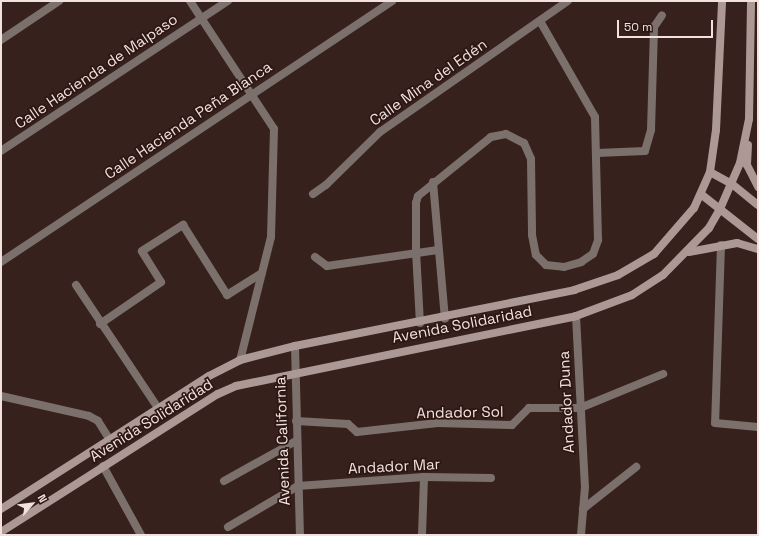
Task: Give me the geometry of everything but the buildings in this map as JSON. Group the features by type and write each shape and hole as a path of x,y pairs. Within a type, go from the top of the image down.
{"main road":[{"name":"Avenida Solidaridad","path":"1,509 209,376 240,360 295,346 445,318 574,290 618,275 654,254 668,241 702,195 710,172 716,130 722,1"},
{"name":"Avenida Solidaridad","path":"1,532 218,394 250,381 576,316 632,295 663,275 688,252 709,228 732,184 740,163 749,118 751,1"},
{"path":"749,118 747,165 758,187"},
{"path":"710,172 732,184 758,205"},
{"path":"702,195 758,239"},
{"path":"688,252 701,252 721,245 738,243 758,250"}],"street":[{"path":"1,40 59,1"},
{"path":"190,1 274,129 271,237 240,360"},
{"name":"Calle Hacienda de Malpaso","path":"1,151 228,1"},
{"name":"Calle Hacienda Peña Blanca","path":"1,262 392,1"},
{"name":"Calle Mina del Edén","path":"313,194 326,185 380,132 568,1"},
{"path":"597,152 645,151 650,130 654,27 662,16"},
{"path":"420,323 416,252 416,204 418,196 433,182 491,137 506,134 524,143 531,159 532,235 536,255 546,266 564,267 581,262 593,254 598,240 595,117 540,21"},
{"path":"433,182 445,318"},
{"path":"100,324 161,282 142,251 183,224 226,294 262,273"},
{"path":"721,245 715,423 758,427"},
{"path":"315,257 327,266 438,250"},
{"path":"76,285 100,324 158,408"},
{"name":"Andador Duna","path":"576,316 584,487 581,535"},
{"name":"Avenida California","path":"295,346 294,372 300,535"},
{"name":"Andador Sol","path":"296,421 348,424 357,432 437,423 512,425 529,408 580,408 663,374"},
{"path":"1,396 89,416 98,421 110,440"},
{"path":"224,481 296,441"},
{"path":"103,466 141,535"},
{"path":"583,509 636,467"},
{"path":"422,535 424,477"},
{"name":"Andador Mar","path":"298,486 424,477 491,478"},
{"path":"228,527 298,486"}]}
